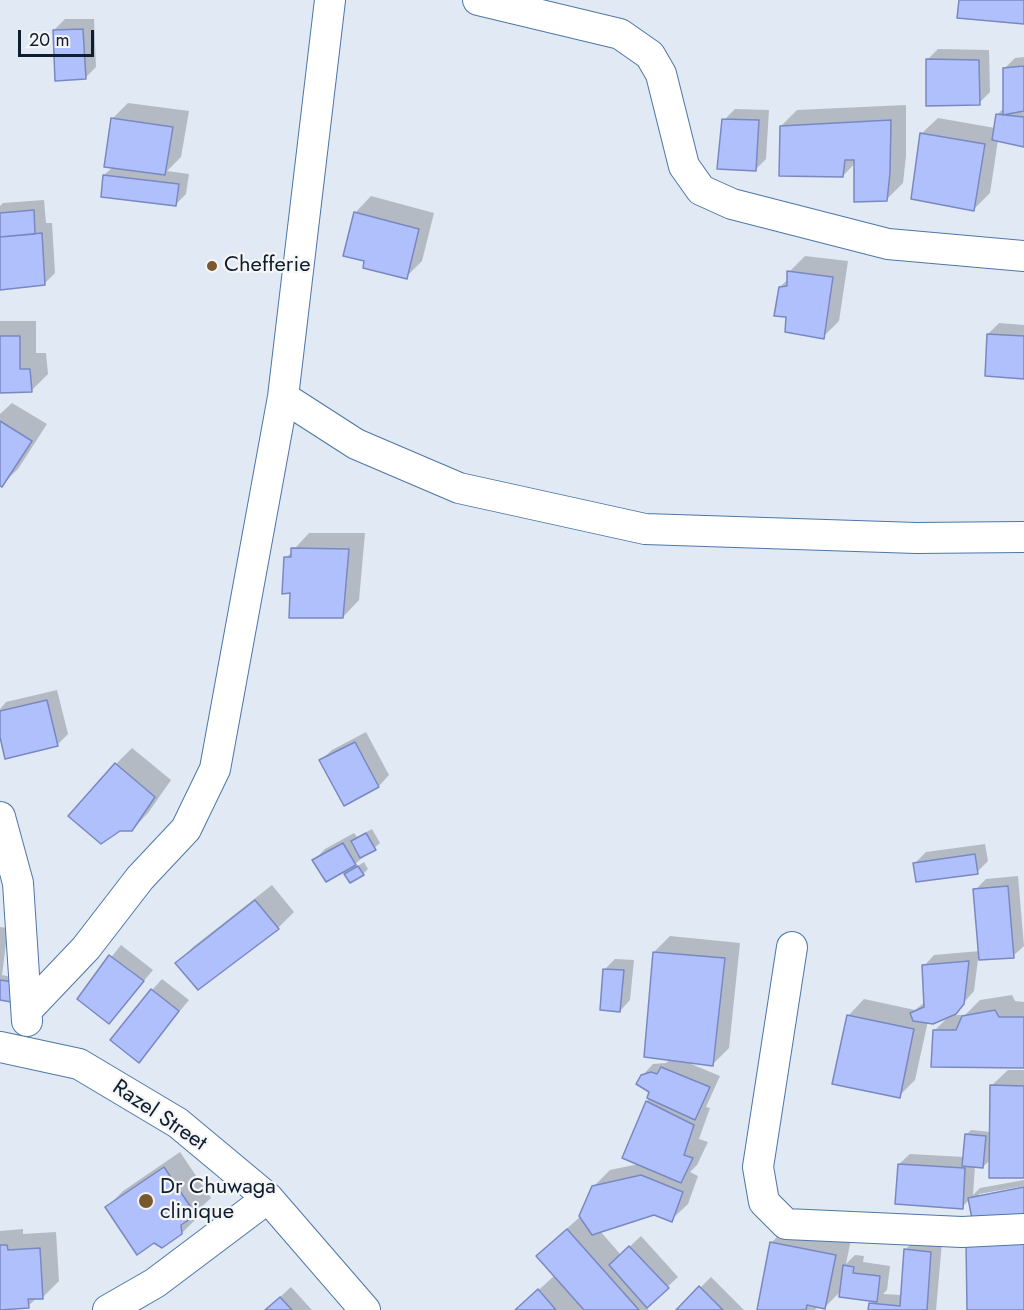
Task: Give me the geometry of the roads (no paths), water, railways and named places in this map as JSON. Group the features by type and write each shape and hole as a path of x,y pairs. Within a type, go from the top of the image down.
{"street":[{"path":"12,1049 28,1009 86,948 140,878 186,829 215,769 283,397 330,0"},
{"path":"478,0 620,34 650,55 661,74 684,166 701,190 732,204 888,244 1024,256"},
{"path":"283,397 356,444 459,488 645,529 916,538 1024,537"},
{"path":"0,817 18,883 28,1009"},
{"path":"792,947 758,1167 764,1202 786,1224 962,1232 1024,1229"},
{"name":"Razel Street","path":"12,1049 79,1064 178,1123 268,1198 365,1310"},
{"path":"110,1310 155,1282 268,1198"}],"place":[{"name":"Chefferie","path":"212,266"},
{"name":"Dr Chuwaga clinique","path":"146,1201"}]}
